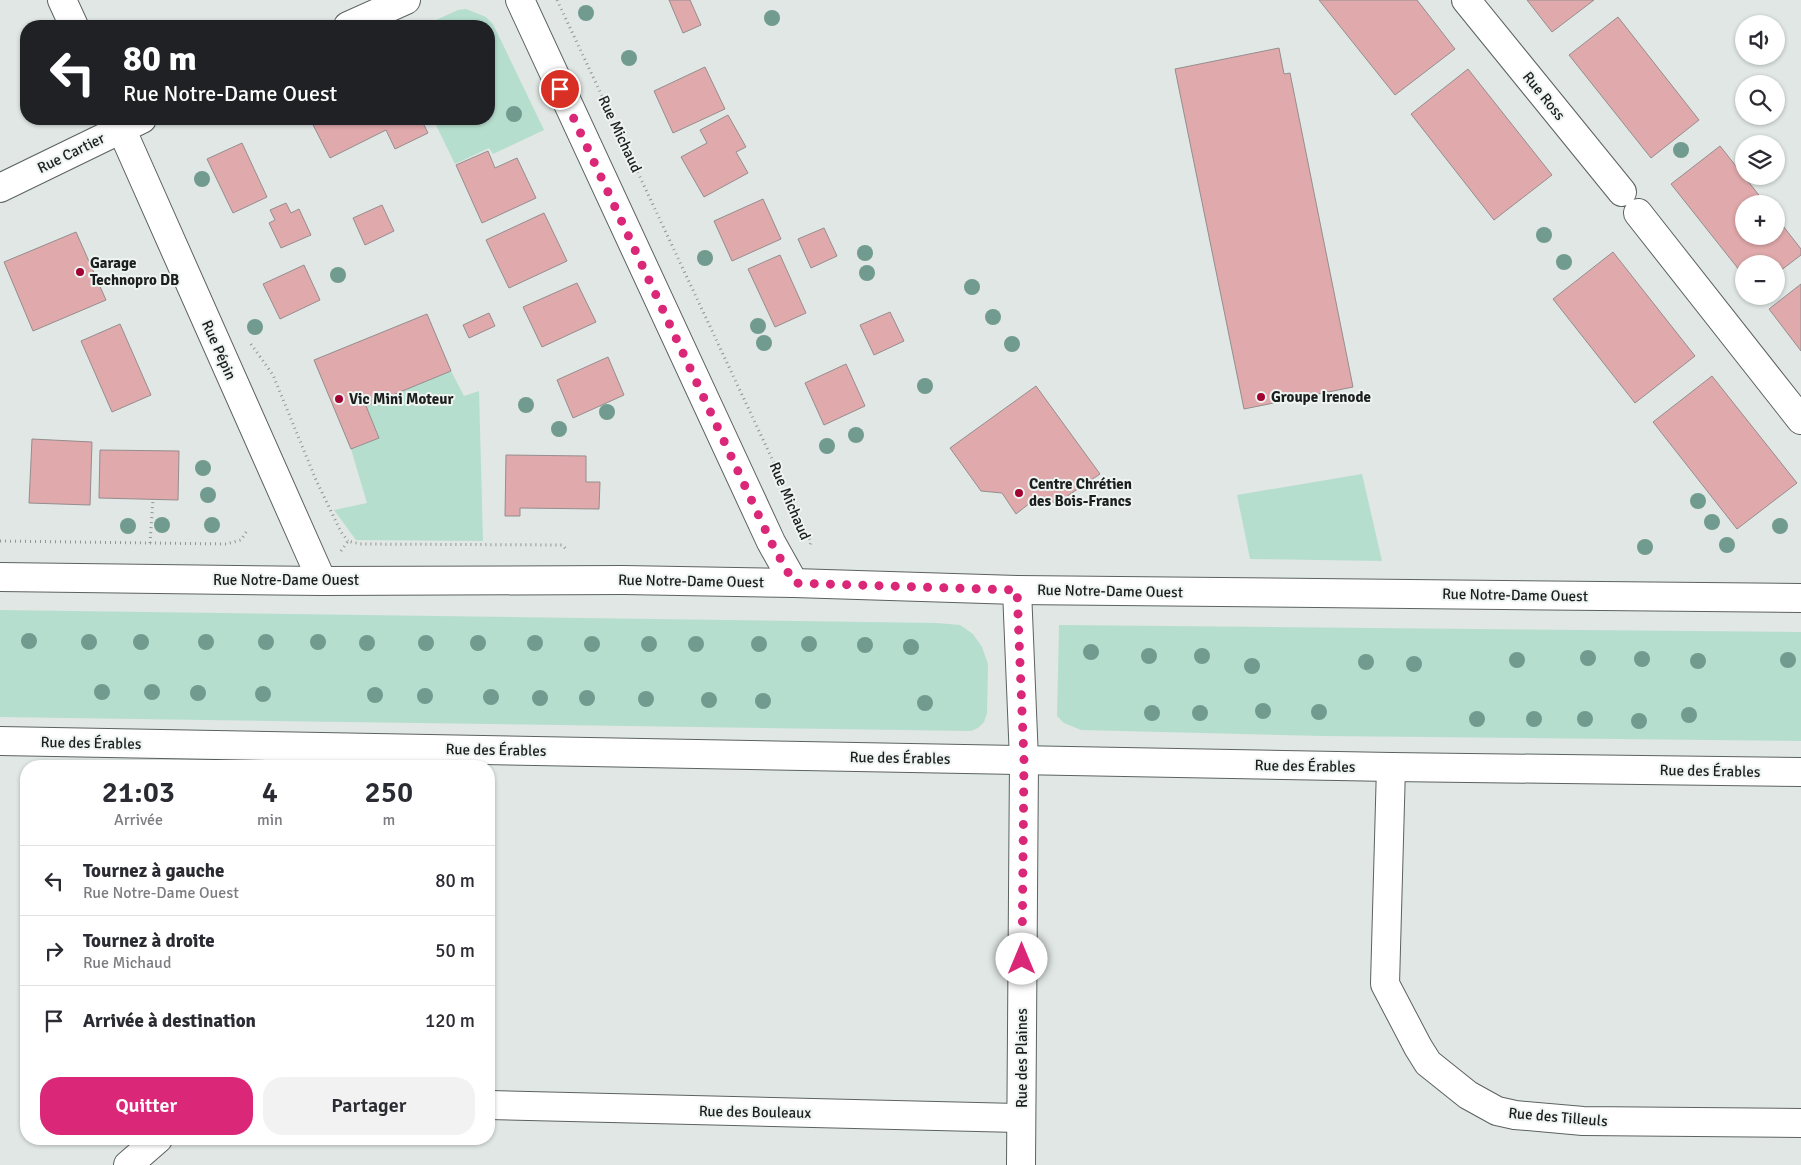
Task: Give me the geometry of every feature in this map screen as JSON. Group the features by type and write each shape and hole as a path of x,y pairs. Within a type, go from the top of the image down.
{"street":[{"path":"62,0 71,20"},
{"path":"361,20 406,0"},
{"path":"520,0 771,542 794,583"},
{"name":"Rue Ross","path":"1466,0 1630,202 1801,420"},
{"name":"Rue Cartier","path":"0,188 121,125"},
{"name":"Rue Pépin","path":"128,125 322,581"},
{"name":"Rue Notre-Dame Ouest","path":"0,577 322,581 615,580 1017,590 1801,598"},
{"name":"Rue des Plaines","path":"1017,590 1024,760 1021,1165"},
{"name":"Rue des Érables","path":"0,741 1391,767 1801,772"},
{"name":"Rue des Tilleuls","path":"1391,767 1385,984 1428,1063 1468,1095 1497,1111 1514,1115 1583,1121 1801,1124"},
{"name":"Rue des Bouleaux","path":"495,1106 1021,1118"},
{"path":"128,1165 151,1145"}],"path":[{"name":"Rue Michaud","path":"557,0 811,542 794,583"},
{"path":"150,543 153,500"},
{"path":"0,541 226,544 241,540 248,529"}],"green space":[{"path":"466,9 489,20 436,20 458,10"},
{"path":"495,28 544,130 493,154 489,148 455,164 436,125 495,125"},
{"path":"451,371 464,396 479,391 483,541 356,540 334,510 367,503 351,449 379,438 366,406"},
{"path":"1362,474 1382,561 1250,559 1237,495"},
{"path":"0,610 937,623 960,625 973,634 982,647 988,664 987,713 984,722 978,728 971,731 0,717"},
{"path":"1059,625 1801,632 1801,741 1324,736 1081,730 1064,723 1057,716"}],"building":[{"path":"669,0 690,0 701,25 683,33"},
{"path":"1319,0 1417,0 1455,49 1395,95"},
{"path":"1527,0 1594,0 1552,32"},
{"path":"1618,17 1699,120 1651,158 1569,55"},
{"path":"1279,48 1284,74 1290,73 1353,387 1244,409 1175,69"},
{"path":"705,67 725,109 673,133 654,91"},
{"path":"1468,69 1552,175 1494,220 1411,114"},
{"path":"728,115 746,147 736,152 748,173 704,197 681,157 707,143 700,130"},
{"path":"313,125 424,125 428,133 395,149 386,130 330,158"},
{"path":"242,143 267,197 233,213 207,159"},
{"path":"1720,146 1735,165 1735,185 1751,185 1759,195 1735,195 1735,245 1785,245 1785,229 1801,249 1801,255 1785,267 1785,255 1735,255 1735,265 1671,184"},
{"path":"488,151 495,168 517,158 536,198 482,223 456,165"},
{"path":"763,199 781,239 732,261 714,221"},
{"path":"286,203 291,213 299,209 311,235 281,248 269,223 275,220 270,210"},
{"path":"382,205 394,231 365,245 353,218"},
{"path":"544,213 567,261 509,288 486,240"},
{"path":"824,228 837,256 811,268 798,239"},
{"path":"76,232 106,300 33,331 4,262"},
{"path":"1613,252 1695,356 1635,403 1553,299"},
{"path":"780,255 806,313 775,327 748,269"},
{"path":"304,265 320,300 280,319 263,284"},
{"path":"577,283 596,322 542,347 523,307"},
{"path":"1801,284 1801,351 1769,309 1774,305 1785,305 1785,296"},
{"path":"890,312 904,341 874,355 860,325"},
{"path":"489,313 495,326 469,338 463,325"},
{"path":"427,314 451,371 366,406 379,438 351,449 314,360"},
{"path":"120,324 151,395 112,412 81,341"},
{"path":"608,357 624,395 573,418 557,380"},
{"path":"846,364 865,406 824,425 805,383"},
{"path":"1712,376 1797,483 1737,529 1653,422"},
{"path":"1036,386 1100,474 1057,503 1035,499 1016,514 1002,493 981,491 950,448"},
{"path":"32,439 92,442 90,505 29,503"},
{"path":"100,450 179,451 178,500 99,498"},
{"path":"506,455 586,456 586,482 600,482 599,509 520,508 520,516 505,516"}],"place":[{"name":"Garage Technopro DB","path":"80,272"},
{"name":"Groupe Irenode","path":"1261,397"},
{"name":"Vic Mini Moteur","path":"339,399"},
{"name":"Centre Chrétien des Bois-Francs","path":"1019,493"}],"route":[{"path":"560,89 771,542 794,583 1017,590 1024,760 1022,959"}]}
